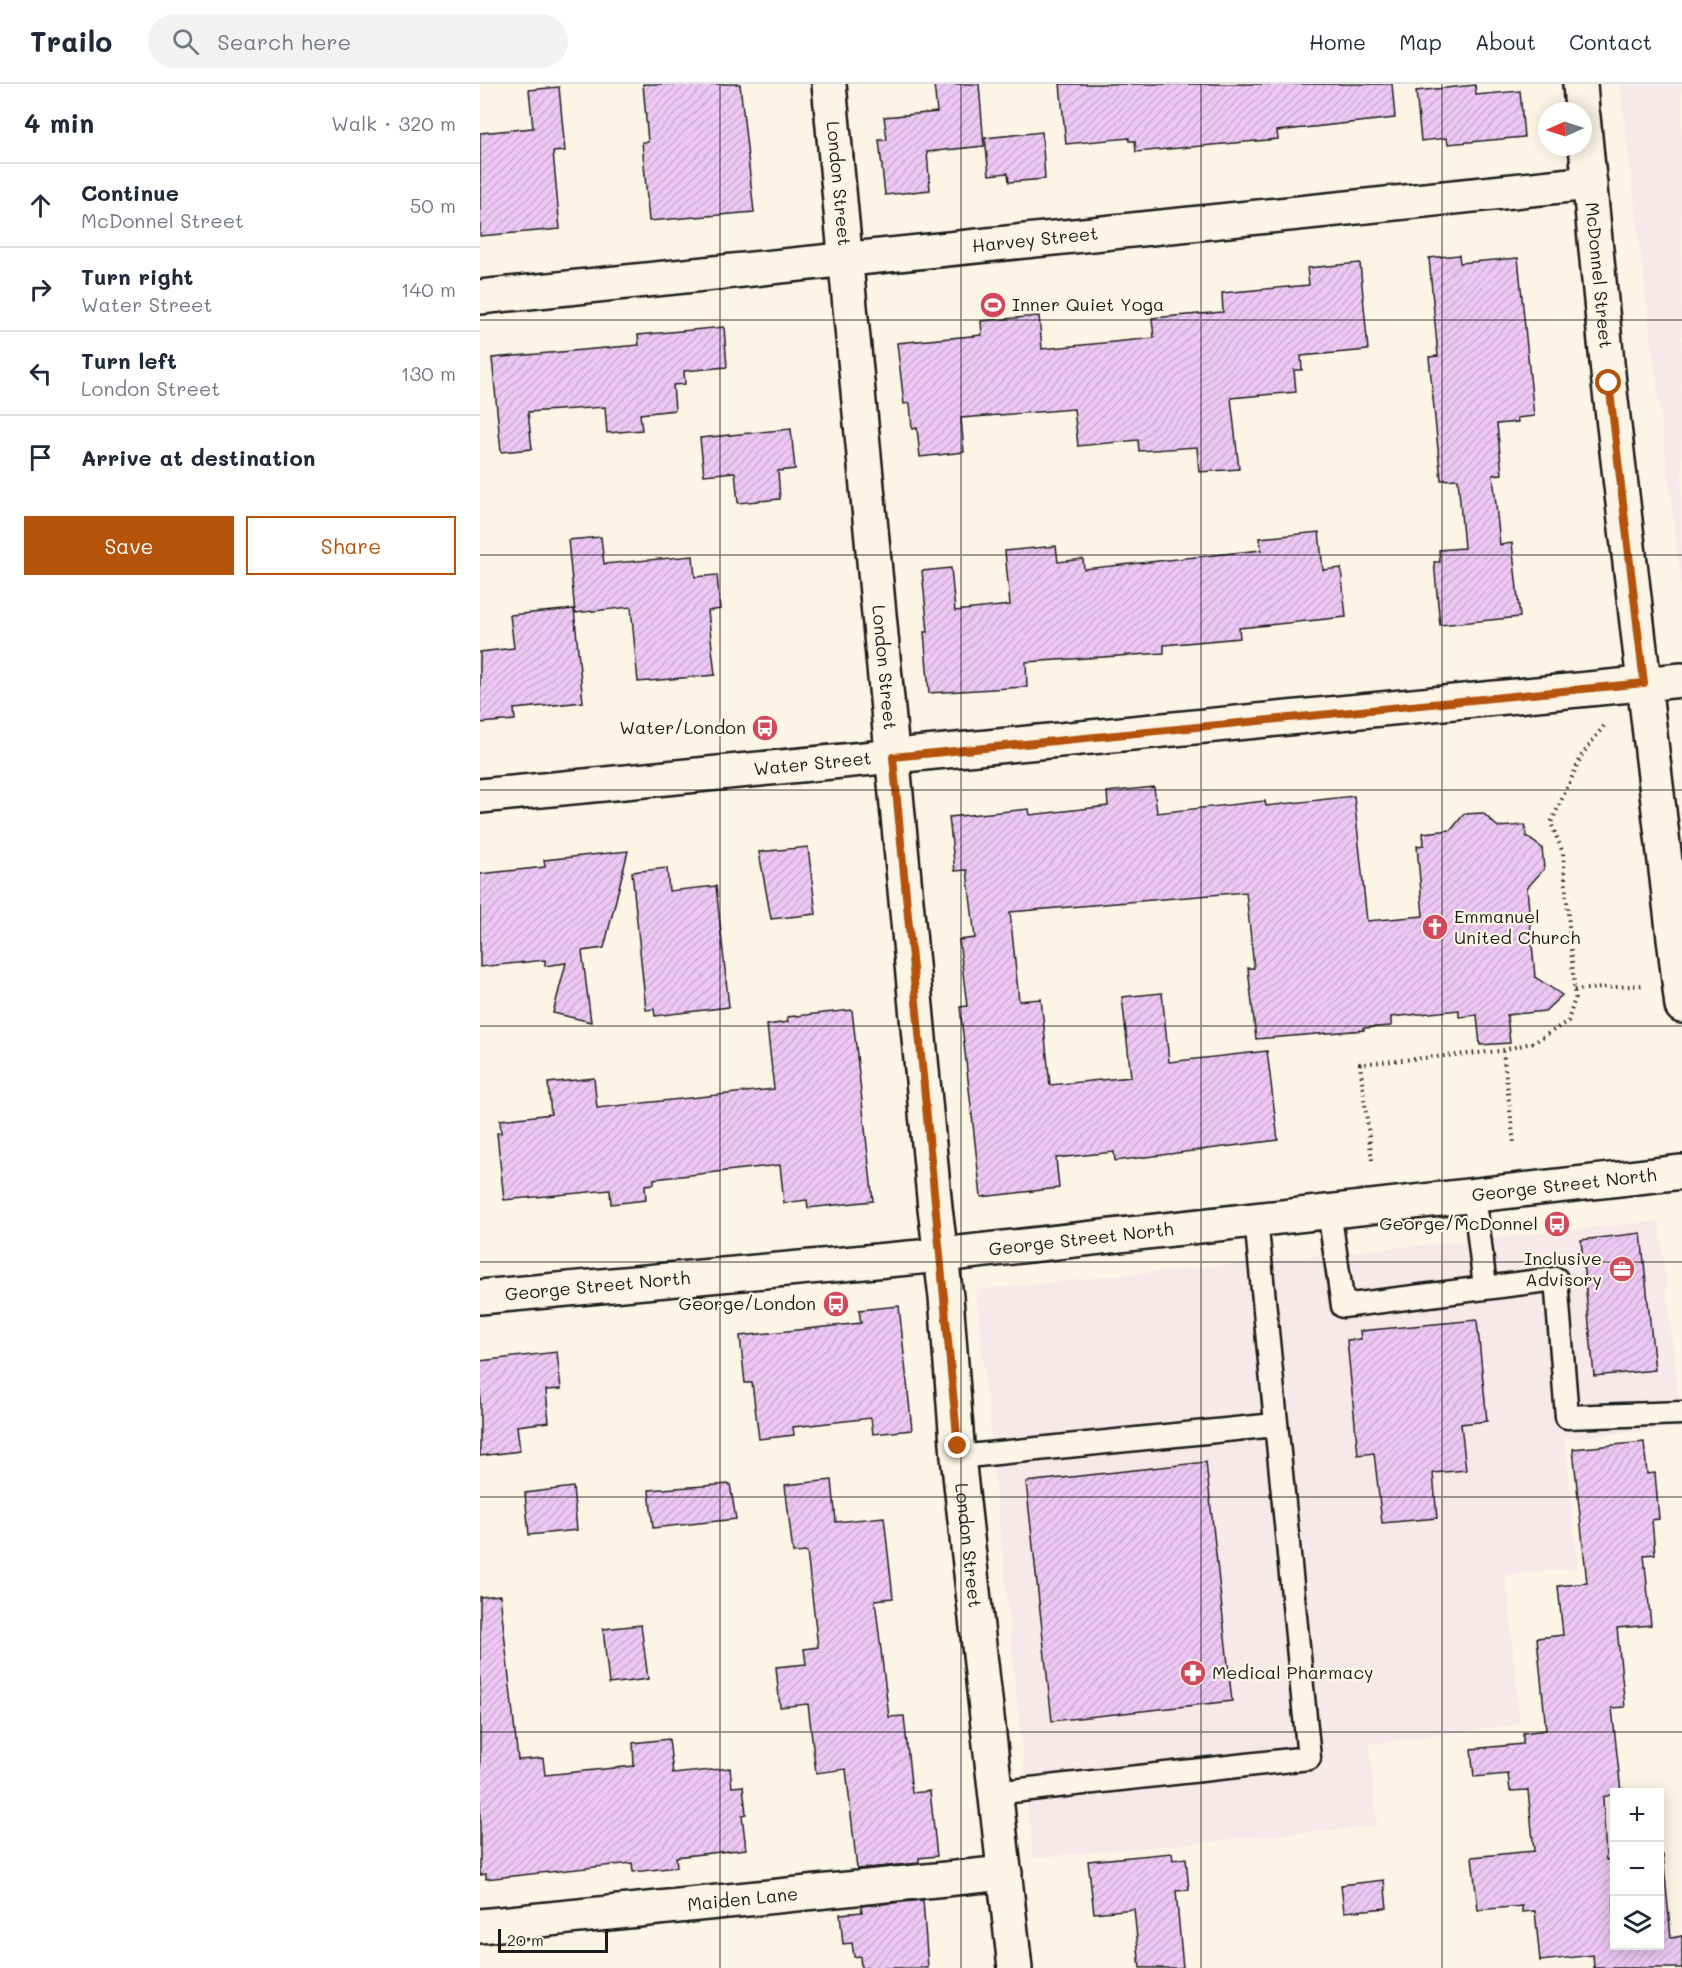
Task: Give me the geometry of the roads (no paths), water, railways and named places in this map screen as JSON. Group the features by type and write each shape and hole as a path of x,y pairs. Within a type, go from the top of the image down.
{"street":[{"name":"London Street","path":"829,84 935,1208 942,1255 958,1457 1015,1968"},
{"path":"1580,84 1581,102"},
{"name":"McDonnel Street","path":"1587,156 1609,383 1682,1006"},
{"name":"Harvey Street","path":"480,297 1590,183"},
{"name":"Water Street","path":"480,796 1682,680"},
{"name":"George Street North","path":"480,1297 942,1255 1682,1172"},
{"name":"Maiden Lane","path":"480,1926 1005,1873"}],"lane":[{"path":"1474,1194 1485,1287"},
{"path":"1329,1210 1343,1306 1556,1279 1567,1417 1682,1413"},
{"path":"995,1793 1309,1758 1256,1219"},
{"path":"958,1457 1275,1425"}],"place":[{"name":"Inner Quiet Yoga","path":"993,305"},
{"name":"Water/London","path":"765,728"},
{"name":"Emmanuel United Church","path":"1435,927"},
{"name":"George/McDonnel","path":"1557,1224"},
{"name":"Inclusive Advisory","path":"1622,1269"},
{"name":"George/London","path":"836,1304"},
{"name":"Medical Pharmacy","path":"1193,1673"}]}
